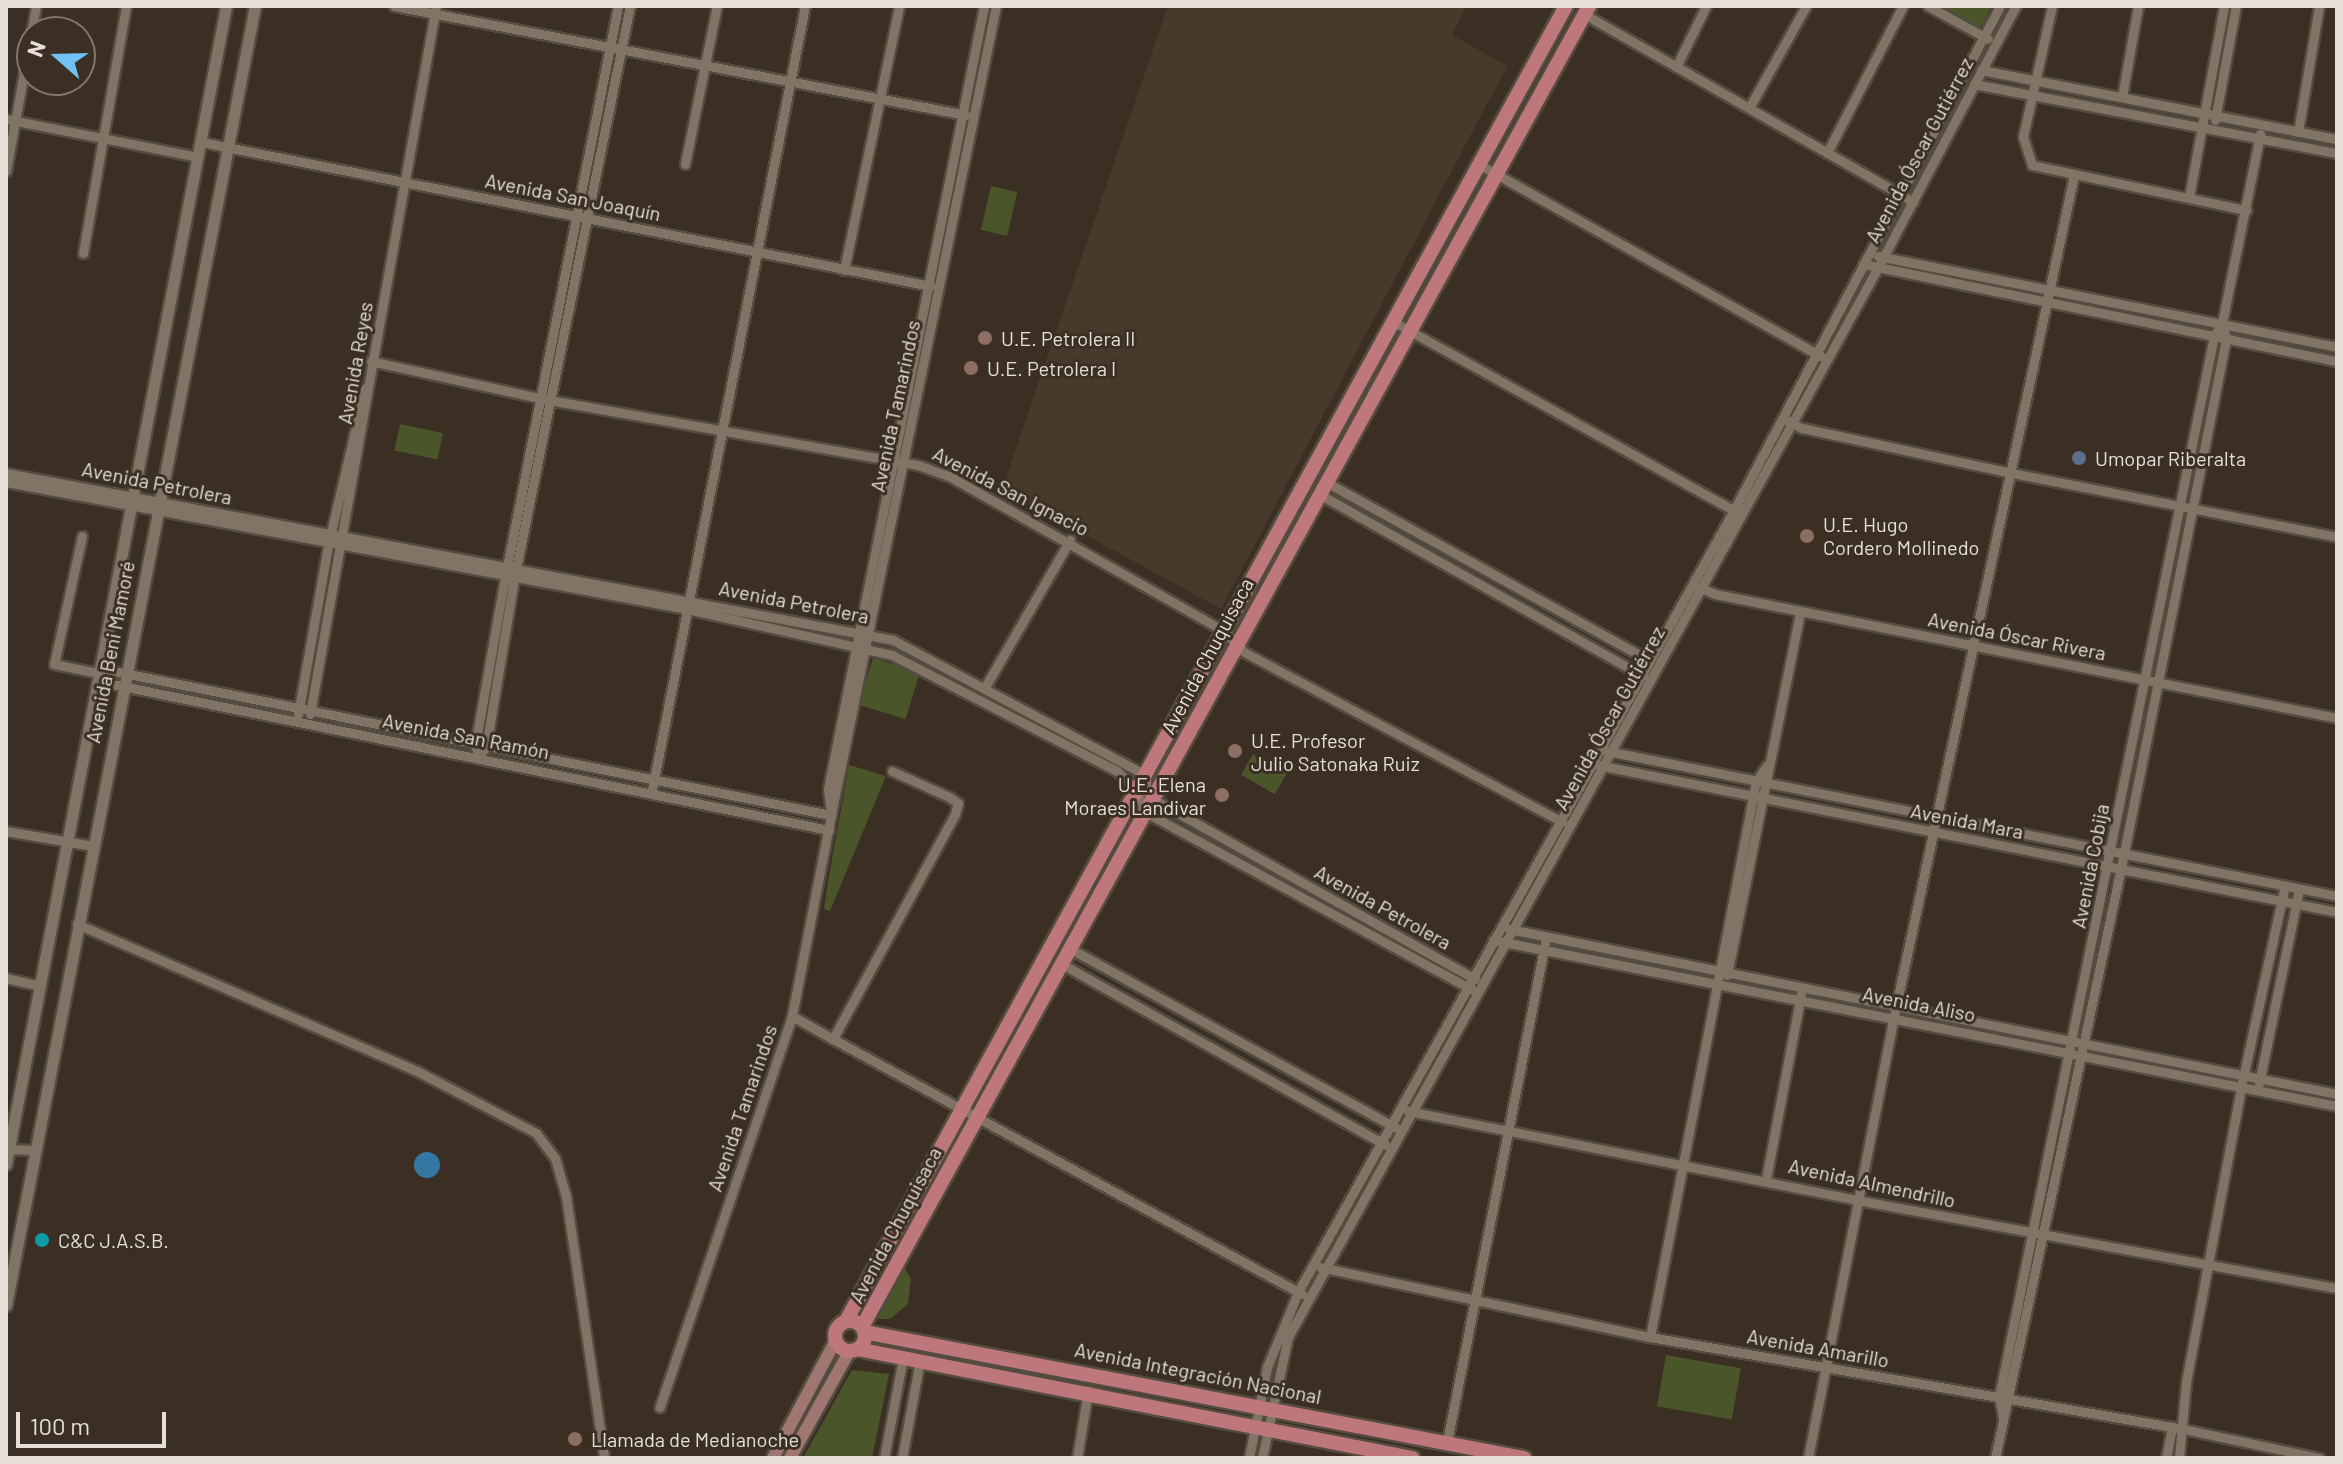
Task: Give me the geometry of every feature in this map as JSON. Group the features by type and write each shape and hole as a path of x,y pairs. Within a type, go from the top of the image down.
{"main road":[{"name":"Avenida Chuquisaca","path":"836,1340 836,1331 846,1321 1566,6"},
{"name":"Avenida Chuquisaca","path":"854,1350 1060,963 1586,10"},
{"name":"Avenida Integración Nacional","path":"846,1321 863,1330 1266,1405 1524,1458"},
{"path":"773,1458 836,1340 854,1350 790,1458"},
{"name":"Avenida Integración Nacional","path":"854,1350 1088,1391 1412,1458"}],"street":[{"path":"6,171 10,120 36,6"},
{"path":"83,253 100,137 126,6"},
{"name":"Avenida Beni Mamoré","path":"6,1164 226,6"},
{"name":"Avenida Beni Mamoré","path":"6,1305 120,689 255,6"},
{"path":"394,6 432,9 974,116"},
{"path":"583,216 618,6"},
{"path":"480,749 545,398 630,6"},
{"path":"685,164 717,6"},
{"path":"652,790 805,6"},
{"path":"844,270 899,6"},
{"name":"Avenida Tamarindos","path":"660,1407 792,1016 829,830 828,789 865,633 928,286 984,6"},
{"name":"Avenida Tamarindos","path":"897,461 939,288 996,6"},
{"path":"1676,67 1706,6"},
{"path":"1749,108 1806,6"},
{"path":"1827,153 1903,6"},
{"path":"1928,6 1995,43"},
{"name":"Avenida Óscar Gutiérrez","path":"1262,1458 1262,1426 1274,1345 1298,1292 1591,762 1644,677 1738,512 1821,357 1863,264 2000,6"},
{"name":"Avenida Óscar Gutiérrez","path":"1821,357 1876,271 2016,6"},
{"path":"2052,6 2023,137 2026,154 2041,169 2246,210"},
{"path":"2122,97 2138,6"},
{"path":"2209,127 2204,113 2224,6"},
{"path":"2189,197 2209,127 2216,116 2236,6"},
{"path":"2298,132 2319,6"},
{"name":"Avenida Reyes","path":"297,723 374,361 399,182 432,9"},
{"path":"1586,10 1676,67 1913,202"},
{"path":"1981,70 2035,89 2337,153"},
{"path":"1974,84 2122,97 2337,139"},
{"path":"10,120 198,157"},
{"name":"Avenida Cobija","path":"2151,681 2179,506 2214,336 2222,323 2262,126"},
{"name":"Avenida San Joaquín","path":"201,142 939,288"},
{"path":"1480,165 1821,357"},
{"path":"1808,1458 1893,1017 1976,647 2074,175"},
{"path":"1870,251 1882,258 2337,347"},
{"path":"1863,264 1876,271 2337,361"},
{"path":"1394,322 1738,512"},
{"name":"Avenida Cobija","path":"2003,1417 1999,1397 2070,1048 2110,866 2116,854 2151,681 2191,508 2226,339 2222,323"},
{"name":"Avenida San Ignacio","path":"374,361 545,398 897,461 949,476 1070,540 1224,631 1236,644 1571,826"},
{"path":"1787,420 2012,473 2337,537"},
{"name":"Avenida Petrolera","path":"6,473 333,546 511,573 893,640 1146,775"},
{"name":"Avenida Petrolera","path":"6,482 131,501"},
{"path":"1322,488 1652,662"},
{"path":"1322,488 1644,677"},
{"name":"Avenida Petrolera","path":"157,506 336,534 511,573"},
{"path":"1284,520 1298,529"},
{"path":"82,536 54,664 98,674"},
{"path":"985,687 1070,540"},
{"name":"Avenida Reyes","path":"309,726 333,546"},
{"name":"Avenida Óscar Rivera","path":"1697,586 1800,612 2337,718"},
{"name":"Avenida Petrolera","path":"687,605 910,661 1117,771 1149,806 1482,990"},
{"path":"1719,983 1730,972 1768,784 1767,765 1800,612"},
{"name":"Avenida San Ramón","path":"98,674 123,674 311,712 829,830"},
{"name":"Avenida San Ramón","path":"98,674 120,689 309,726 480,749 654,779 831,815"},
{"name":"Avenida Óscar Gutiérrez","path":"1266,1405 1288,1337 1515,931 1611,753 1644,677"},
{"path":"1014,718 1021,706"},
{"name":"Avenida Mara","path":"1600,747 1611,753 2337,896"},
{"name":"Avenida Mara","path":"1591,762 1752,797 2337,912"},
{"path":"1650,1337 1752,797 1756,781 1767,765"},
{"path":"833,1039 955,814 958,803 892,771"},
{"path":"1146,775 1149,806"},
{"path":"6,831 93,846"},
{"name":"Avenida Cobija","path":"1995,1458 2121,868 2116,854"},
{"path":"2179,1458 2186,1382 2241,1087 2285,886"},
{"path":"2258,1090 2299,889"},
{"path":"77,924 417,1071 536,1133 555,1158 566,1196 604,1458"},
{"name":"Avenida Aliso","path":"1500,928 1545,944 1719,983 1893,1017 2337,1094"},
{"name":"Avenida Aliso","path":"1493,940 1545,944 1730,972 1896,1006 2070,1048"},
{"path":"1447,1442 1545,944"},
{"path":"1069,948 1402,1131"},
{"path":"1060,963 1393,1149"},
{"path":"6,978 41,986"},
{"path":"1766,1179 1803,988"},
{"path":"792,1016 964,1106 1309,1298"},
{"name":"Avenida Aliso","path":"2082,1050 2337,1106"},
{"name":"Avenida Almendrillo","path":"1402,1107 1413,1114 1508,1133 2337,1288"},
{"path":"7,1150 34,1150"},
{"name":"Avenida Amarillo","path":"1313,1265 1650,1337 2184,1429 2319,1458"},
{"path":"884,1458 903,1357"},
{"path":"902,1458 920,1360"},
{"path":"1077,1458 1088,1391"},
{"name":"Avenida Óscar Gutiérrez","path":"1249,1458 1262,1426"},
{"path":"2166,1458 2172,1427"}],"shaded area":[{"path":"1168,6 1466,6 1452,35 1507,66 1221,609 1002,489"}],"green space":[{"path":"1936,6 1992,6 1981,27 1976,28"},
{"path":"991,186 1017,192 1007,236 981,230"},
{"path":"400,424 443,433 437,460 394,450"},
{"path":"873,658 920,672 906,719 859,705"},
{"path":"1253,754 1287,774 1275,794 1241,775"},
{"path":"849,765 886,776 830,911 824,909"},
{"path":"903,1266 911,1279 908,1304 890,1319 876,1319"},
{"path":"1666,1355 1741,1368 1732,1419 1657,1406"},
{"path":"852,1370 889,1374 872,1458 803,1458"}],"water":[{"path":"427,1152 436,1156 440,1165 436,1174 427,1178 418,1174 414,1165 418,1156"}],"place":[{"name":"U.E. Petrolera II","path":"985,338"},
{"name":"U.E. Petrolera I","path":"971,368"},
{"name":"Umopar Riberalta","path":"2079,458"},
{"name":"U.E. Hugo Cordero Mollinedo","path":"1807,536"},
{"name":"U.E. Profesor Julio Satonaka Ruiz","path":"1235,751"},
{"name":"U.E. Elena Moraes Landivar","path":"1222,795"},
{"name":"C&C J.A.S.B.","path":"42,1240"},
{"name":"Llamada de Medianoche","path":"575,1439"}]}
